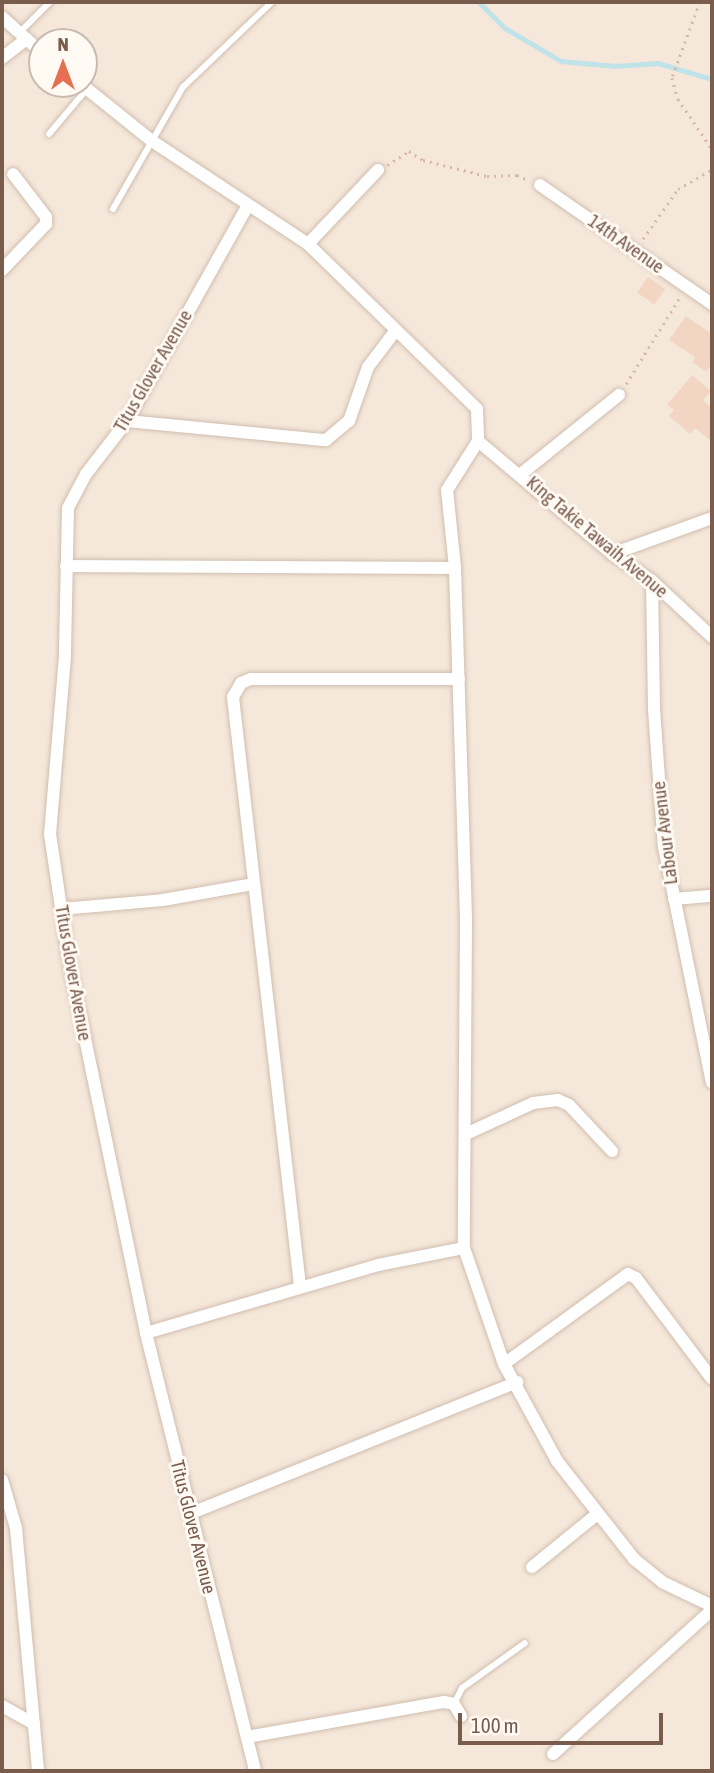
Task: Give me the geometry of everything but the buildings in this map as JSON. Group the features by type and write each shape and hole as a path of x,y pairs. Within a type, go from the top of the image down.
{"street":[{"path":"2,17 28,41"},
{"path":"2,58 22,36"},
{"path":"98,97 152,141 247,207 308,244 477,409 478,441 447,490 455,568 459,679 466,1134 464,1248 504,1364 517,1382 557,1461 596,1515 653,1574 712,1608 553,1754"},
{"path":"308,244 378,170"},
{"path":"2,270 46,224 47,217 13,174"},
{"name":"14th Avenue","path":"540,185 712,304"},
{"name":"Titus Glover Avenue","path":"247,207 127,421 73,496 68,508 65,656 50,834 61,909 146,1334 255,1771"},
{"path":"127,421 326,440 349,421 368,367 396,330"},
{"path":"521,474 619,395"},
{"name":"King Takie Tawaih Avenue","path":"478,441 521,474 612,554 652,581 712,637"},
{"path":"612,554 712,518"},
{"path":"66,566 455,568"},
{"name":"Labour Avenue","path":"652,581 662,827 712,1082"},
{"path":"300,1286 233,708 241,683 459,679"},
{"path":"61,909 163,900 253,884"},
{"path":"674,899 712,896"},
{"path":"466,1134 533,1103 558,1100 569,1105 612,1151"},
{"path":"146,1334 300,1286 464,1248"},
{"path":"504,1364 628,1274 636,1278 712,1379"},
{"path":"189,1514 517,1382"},
{"path":"2,1480 16,1528 38,1771"},
{"path":"532,1567 596,1515"},
{"path":"247,1737 444,1702 454,1704 461,1716"},
{"path":"2,1706 34,1724"}],"lane":[{"path":"22,36 50,2"},
{"path":"113,209 183,87 272,2"},
{"path":"49,134 75,98"},
{"path":"454,1704 462,1688 525,1643"}],"path":[{"path":"700,2 671,78 678,100 712,149"},
{"path":"378,170 409,151 423,160 487,176 517,175 540,185"},
{"path":"636,251 678,189 712,169"},
{"path":"619,395 687,286"}],"shaded area":[{"path":"2,2 712,2 712,1771 2,1771"}],"waterway":[{"path":"479,2 505,28 561,61 616,66 658,63 712,79"}]}
